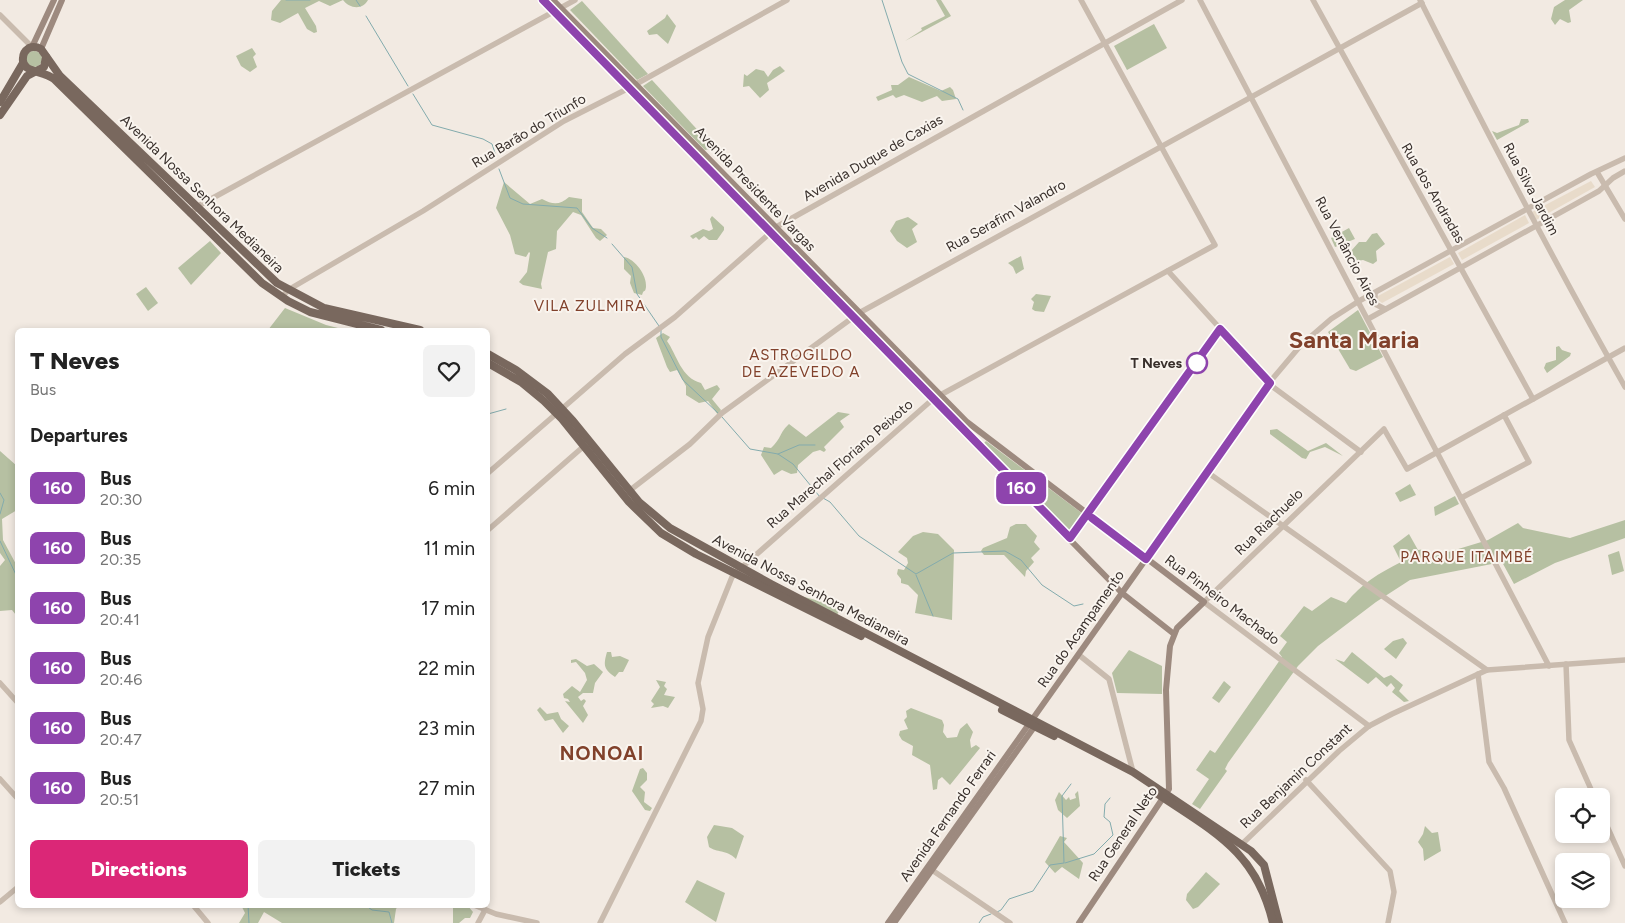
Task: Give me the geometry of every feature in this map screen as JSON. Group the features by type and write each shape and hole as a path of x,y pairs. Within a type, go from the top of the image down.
{"main road":[{"path":"0,102 23,64 23,55 32,47 54,0"},
{"path":"0,115 23,81 44,67 46,57 42,49 62,0"},
{"name":"Avenida Presidente Vargas","path":"543,0 558,10 856,315 940,395"},
{"name":"Avenida Presidente Vargas","path":"553,0 558,10"},
{"path":"32,47 42,49"},
{"name":"Avenida Nossa Senhora Medianeira","path":"46,57 60,76 190,214 262,284 282,297 316,314 373,328"},
{"path":"23,64 29,70 36,72"},
{"name":"Avenida Nossa Senhora Medianeira","path":"36,72 49,75 94,113 267,276 288,290 324,308 411,328"},
{"path":"262,284 267,276"},
{"name":"Avenida Presidente Vargas","path":"856,315 932,399 1122,593 1174,634"},
{"name":"Avenida Nossa Senhora Medianeira","path":"490,355 530,380 629,490 648,510 670,528 738,570 1133,772 1164,796"},
{"name":"Avenida Nossa Senhora Medianeira","path":"490,364 531,390 558,410 633,507 661,533 696,554 738,570"},
{"name":"Rua Pinheiro Machado","path":"940,395 987,438 1204,602"},
{"path":"980,446 982,441 987,438"},
{"path":"618,488 629,490"},
{"name":"Rua do Acampamento","path":"1034,723 1146,559"},
{"name":"Rua Riachuelo","path":"1174,634 1204,602"},
{"name":"Rua General Neto","path":"1079,923 1169,789 1167,673 1174,634"},
{"name":"Avenida Nossa Senhora Medianeira","path":"1034,723 1164,796"},
{"name":"Avenida Fernando Ferrari","path":"888,923 1034,723"},
{"path":"1164,796 1241,845 1259,859 1264,866 1279,923"},
{"path":"1164,796 1236,849 1253,870 1265,893 1273,923"},
{"path":"1253,870 1264,866"},
{"name":"Avenida Fernando Ferrari","path":"894,923 930,868"}],"street":[{"path":"190,214 197,208 576,0"},
{"name":"Rua Barão do Triunfo","path":"282,297 288,290 422,211 564,121 632,87 787,0"},
{"path":"1081,0 1160,146"},
{"name":"Avenida Duque de Caxias","path":"490,471 558,410 625,354 675,317 773,230 1182,0"},
{"name":"Rua Venâncio Aires","path":"1200,0 1549,666"},
{"name":"Rua dos Andradas","path":"1312,0 1533,399"},
{"name":"Rua Serafim Valandro","path":"629,490 690,444 722,413 856,315 1421,1"},
{"name":"Rua Silva Jardim","path":"1421,1 1527,209 1625,387"},
{"path":"0,15 32,47"},
{"path":"19,36 23,55"},
{"name":"Rua Marechal Floriano Peixoto","path":"600,923 701,721 702,700 698,684 708,637 738,570 932,399 1215,245 1160,146"},
{"name":"Rua do Acampamento","path":"1146,559 1270,383 1301,345 1331,319 1359,301 1527,209 1625,158"},
{"path":"1368,318 1599,191 1625,171"},
{"path":"1597,172 1625,219"},
{"path":"1168,271 1270,383 1361,452"},
{"path":"1374,293 1375,304 1385,309"},
{"path":"1437,452 1625,348"},
{"path":"1461,498 1530,462 1504,415"},
{"name":"Rua Riachuelo","path":"1204,602 1384,429 1406,469 1437,452"},
{"path":"490,528 584,446"},
{"path":"1207,472 1487,670"},
{"path":"1070,538 1087,514"},
{"name":"Rua Pinheiro Machado","path":"1204,602 1369,726"},
{"path":"1079,655 1109,679 1133,772"},
{"name":"Rua Benjamin Constant","path":"1241,845 1306,780 1369,726 1487,670 1625,660"},
{"path":"1566,664 1569,740 1590,788"},
{"path":"1478,674 1489,762 1504,788 1565,923"},
{"path":"0,683 15,700"},
{"path":"0,779 15,796"},
{"path":"1306,780 1390,871 1394,892 1388,923"},
{"path":"1610,833 1625,866"},
{"path":"930,868 1010,923"},
{"path":"0,902 15,890"},
{"path":"196,908 208,923"},
{"path":"480,908 537,923"},
{"path":"478,923 484,910"}],"green space":[{"path":"281,0 343,0 330,6 319,1 305,8 316,26 317,32 314,33 307,29 298,13 280,23 271,20 272,11"},
{"path":"343,0 368,0 362,6 356,7 349,5"},
{"path":"936,0 941,0 951,16 905,41 922,30 921,28 945,16"},
{"path":"1565,0 1583,0 1569,10 1571,22 1568,23 1560,19 1555,25 1551,19 1554,7"},
{"path":"582,1 648,74 637,80 570,10"},
{"path":"667,14 676,26 668,44 657,34 649,35 647,31 665,18"},
{"path":"1154,24 1167,48 1127,70 1114,46"},
{"path":"252,48 256,54 253,57 257,67 250,72 241,66 236,56"},
{"path":"31,51 37,51 42,56 40,65 31,67 26,62 26,56"},
{"path":"780,66 785,71 767,83 769,90 760,98 749,86 743,87 744,74 747,76 756,69 764,71 768,77 773,70"},
{"path":"909,77 941,91 950,87 956,99 942,101 937,96 922,102 904,95 896,98 893,95 878,101 876,97 892,90 891,85 898,85"},
{"path":"652,80 714,148 705,150 643,86"},
{"path":"1521,119 1528,119 1529,122 1497,140 1492,131 1497,133 1519,125"},
{"path":"504,182 530,204 542,199 556,203 563,202 569,197 582,199 582,212 593,228 601,229 607,235 600,241 581,215 573,212 557,231 556,249 548,252 541,284 542,289 523,285 519,282 527,272 530,253 526,257 515,254 510,235 496,208"},
{"path":"712,216 724,227 717,240 709,240 704,236 699,240 696,237 693,239 690,236 703,229 709,231 713,229 710,219"},
{"path":"908,217 918,224 912,229 917,242 907,248 897,241 890,231 896,221"},
{"path":"1349,228 1355,239 1335,247 1331,238"},
{"path":"1377,233 1385,244 1376,251 1377,261 1373,264 1363,260 1357,261 1351,251 1359,242 1366,242 1372,234"},
{"path":"779,235 854,311 852,312"},
{"path":"210,241 221,253 191,285 178,268"},
{"path":"1021,256 1024,269 1016,274 1013,267 1008,263"},
{"path":"624,257 636,264 645,278 646,287 642,295 634,293 630,283 631,276 624,269"},
{"path":"146,287 158,303 148,311 136,294"},
{"path":"1036,294 1051,296 1044,312 1032,309 1034,302 1031,299"},
{"path":"285,308 338,328 270,328"},
{"path":"1358,310 1383,357 1356,371 1350,369 1328,332"},
{"path":"862,320 934,392 932,393"},
{"path":"663,333 670,337 667,341 680,365 689,376 701,383 705,390 717,385 720,389 712,399 721,410 718,415 708,401 699,403 686,395 686,386 677,370 670,372 656,338"},
{"path":"1559,346 1562,350 1571,353 1570,356 1547,373 1544,368 1546,363 1556,360 1556,347"},
{"path":"838,412 850,414 840,421 844,427 824,447 826,450 824,452 820,450 813,452 798,465 797,473 791,474 782,470 774,475 761,455 764,447 771,448 789,424 806,437"},
{"path":"1277,429 1308,451 1326,443 1343,456 1325,447 1310,452 1306,459 1302,458 1270,434 1270,430"},
{"path":"986,441 1083,514 1069,531 983,444"},
{"path":"0,451 15,464 15,511 2,519 3,540 15,562 15,614 12,610 0,611 0,566 5,560 0,553"},
{"path":"1410,484 1416,495 1400,502 1395,493"},
{"path":"1455,496 1459,504 1435,516 1434,507"},
{"name":"PARQUE ITAIMBÉ","path":"1625,520 1625,538 1555,563 1514,584 1502,562 1410,580 1376,602 1318,646 1298,666 1228,763 1225,769 1227,771 1200,809 1192,804 1209,779 1196,770 1210,750 1215,753 1282,657 1279,653 1287,642 1280,636 1304,606 1312,611 1331,597 1346,603 1371,580 1401,562 1393,546 1409,534 1418,550 1426,549 1435,556 1488,540 1518,523 1523,528 1570,538"},
{"path":"1016,524 1026,524 1037,536 1034,542 1040,549 1031,558 1034,562 1026,571 1025,577 1004,555 984,555 981,551 983,548 1007,538 1010,527"},
{"path":"923,532 938,534 954,550 952,620 915,613 918,595 908,585 901,583 901,579 897,574 898,569 904,570 908,563 907,558 898,552 913,536"},
{"path":"1619,551 1624,571 1612,575 1608,555"},
{"path":"801,596 841,607 837,615"},
{"path":"1403,638 1407,643 1396,659 1384,649 1393,641"},
{"path":"1129,650 1162,666 1162,694 1117,693 1112,673"},
{"path":"607,652 611,652 612,657 620,656 629,660 623,672 619,672 615,677 605,667"},
{"path":"1352,652 1384,678 1391,675 1403,685 1399,691 1409,701 1404,702 1392,692 1395,688 1391,683 1387,687 1376,677 1368,684 1335,659 1344,662"},
{"path":"576,659 587,666 594,664 603,672 595,683 593,693 583,693 578,697 581,701 584,699 586,701 583,706 588,715 583,723 565,701 570,702 564,698 563,694 572,686 580,692 587,680 585,673 576,662 571,663 571,660"},
{"path":"656,680 666,682 664,686 667,689 664,695 675,697 668,708 663,706 651,708 654,704 651,701 660,687"},
{"path":"1224,681 1231,687 1219,703 1212,698"},
{"path":"540,707 547,714 558,712 561,719 569,726 563,733 553,719 545,721 537,710"},
{"path":"911,708 942,720 944,725 943,732 947,738 957,737 960,729 967,723 973,732 970,740 971,748 976,745 980,748 950,785 942,777 938,780 937,789 933,790 930,765 912,755 913,746 902,740 899,735 900,731 908,729 904,720 907,717 906,711"},
{"path":"643,768 647,773 647,780 640,787 645,792 644,802 652,808 650,811 645,810 632,791 640,769"},
{"path":"1078,791 1080,806 1067,818 1058,810 1055,800 1059,792 1066,800 1069,797 1070,800 1076,798 1075,794"},
{"path":"714,825 732,828 744,836 736,859 729,854 709,847 707,837"},
{"path":"1425,826 1432,833 1438,832 1441,851 1424,861 1423,849 1418,842"},
{"path":"1060,836 1067,838 1064,842 1083,863 1079,879 1062,867 1055,873 1045,862"},
{"path":"1206,872 1220,884 1198,907 1193,909 1186,900 1187,894"},
{"path":"697,880 725,893 716,922 685,902"},
{"path":"242,908 397,908 394,923 282,923 264,912 258,923 239,923 245,913"},
{"path":"453,908 470,908 473,912 470,918 465,918 459,923 453,923"}],"shaded area":[{"path":"1591,181 1595,187 1536,220 1532,212"},
{"path":"1525,215 1529,223 1462,260 1458,253"},
{"path":"1450,257 1454,264 1382,303 1377,299 1378,296"}],"waterway":[{"path":"286,0 310,0"},
{"path":"356,0 360,6"},
{"path":"882,0 902,62 908,74 958,99 963,110"},
{"path":"366,16 408,86"},
{"path":"413,94 432,125 483,139 492,144 496,156"},
{"path":"499,169 510,198 523,204 577,208 592,228 607,238"},
{"path":"612,244 632,267 637,294 659,326"},
{"path":"661,329 661,337 683,380 718,413"},
{"path":"490,413 506,409"},
{"path":"722,417 750,449 778,454 793,464 820,497"},
{"path":"778,454 799,445 815,445"},
{"path":"0,493 4,500 0,514"},
{"path":"823,498 830,502 859,536 916,574 953,553 1005,551 1021,560 1042,585 1074,606 1083,604"},
{"path":"0,541 15,573"},
{"path":"916,575 933,616"},
{"path":"997,912 1001,910 1009,899 1033,891 1050,865 1064,863 1062,796 1071,784"},
{"path":"1065,863 1094,854 1113,835 1110,822 1104,817 1105,804 1110,798"},
{"path":"248,908 249,923"},
{"path":"369,908 389,912 392,923"},
{"path":"979,923 983,917 991,914"}],"bus line":[{"name":"160","path":"543,0 1070,538 1149,431 1220,329 1270,383 1146,559 1092,518"}],"place":[{"name":"T Neves","path":"1197,363"}],"district":[{"name":"VILA ZULMIRA","path":"590,306"},
{"name":"Santa Maria","path":"1354,339"},
{"name":"ASTROGILDO DE AZEVEDO A","path":"801,364"},
{"name":"PARQUE ITAIMBÉ","path":"1467,557"},
{"name":"NONOAI","path":"602,753"}]}
